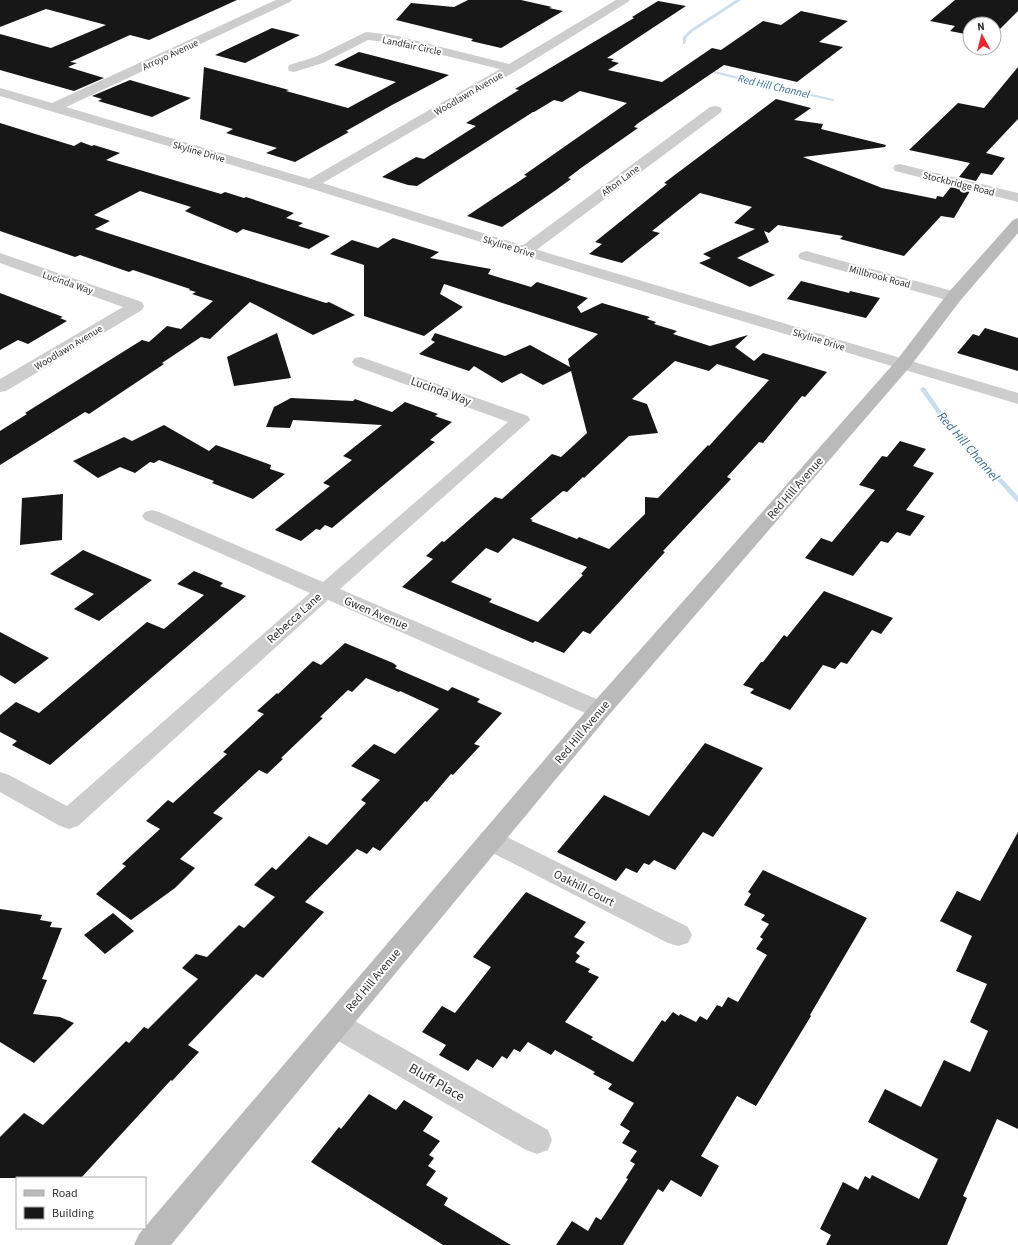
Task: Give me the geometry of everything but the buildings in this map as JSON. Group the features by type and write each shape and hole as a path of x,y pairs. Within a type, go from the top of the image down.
{"main road":[{"name":"Red Hill Avenue","path":"150,1245 600,710 903,364 954,297 1018,223"}],"street":[{"name":"Arroyo Avenue","path":"53,108 286,0"},
{"path":"600,2 620,2"},
{"name":"Woodlawn Avenue","path":"311,184 511,68 620,2"},
{"name":"Landfair Circle","path":"294,68 319,60 366,36 393,39 511,68"},
{"name":"Skyline Drive","path":"0,92 311,184 1018,399"},
{"name":"Afton Lane","path":"525,250 715,110"},
{"name":"Stockbridge Road","path":"900,168 1018,198"},
{"name":"Millbrook Road","path":"806,256 954,297"},
{"name":"Lucinda Way","path":"0,258 136,306"},
{"name":"Woodlawn Avenue","path":"0,387 136,306"},
{"name":"Lucinda Way","path":"361,362 521,420"},
{"name":"Rebecca Lane","path":"0,781 69,819 325,591 521,420"},
{"name":"Gwen Avenue","path":"152,516 600,710"},
{"name":"Oakhill Court","path":"490,840 678,935"},
{"name":"Bluff Place","path":"336,1024 537,1140"}],"waterway":[{"name":"Red Hill Channel","path":"684,43 685,37 691,31 739,0"},
{"name":"Red Hill Channel","path":"715,72 760,84 833,100"},
{"name":"Red Hill Channel","path":"923,389 944,419 1018,500"}]}
